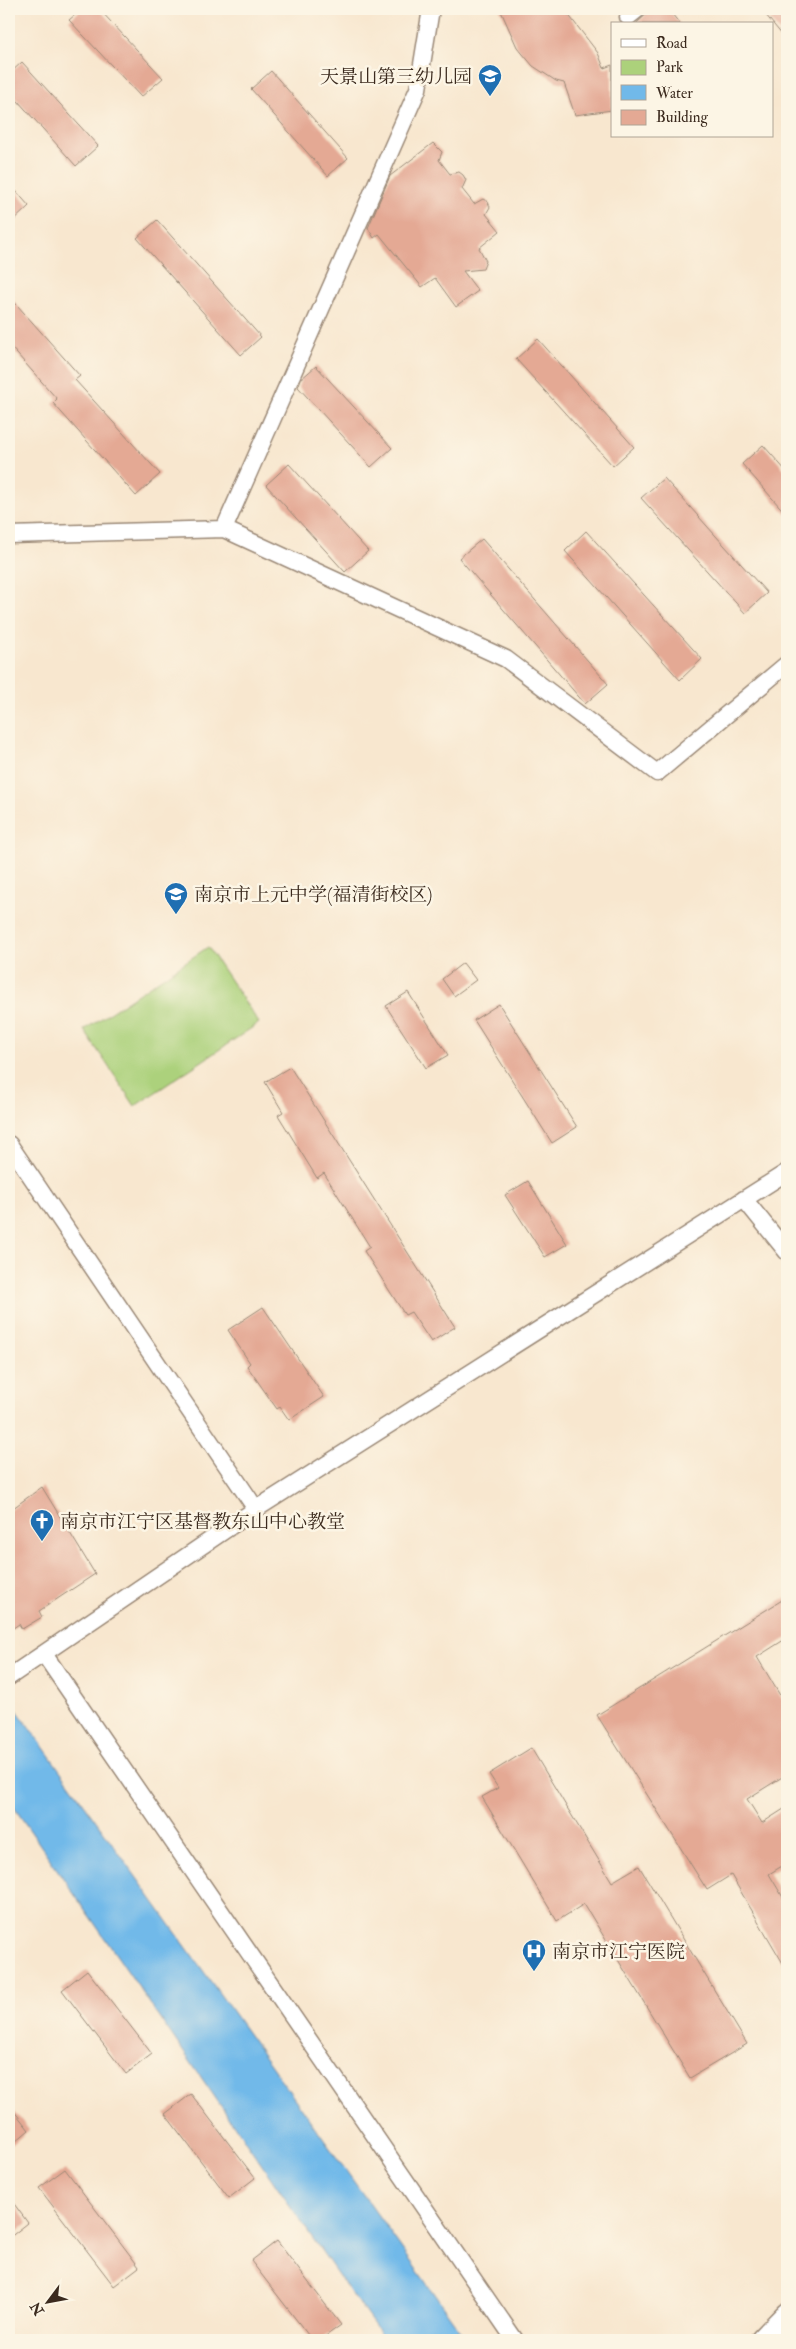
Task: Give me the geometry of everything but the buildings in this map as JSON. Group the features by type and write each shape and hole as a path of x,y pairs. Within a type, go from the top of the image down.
{"main road":[{"path":"762,2340 787,2314"}],"street":[{"path":"224,529 418,89 430,9"},
{"path":"9,535 224,529 506,659 656,773 787,664"},
{"path":"9,1144 256,1509"},
{"path":"9,1677 256,1509 787,1172"},
{"path":"744,1199 787,1252"},
{"path":"44,1654 515,2340"}],"green space":[{"path":"208,947 259,1023 135,1106 84,1030"}],"water":[{"path":"9,1699 467,2340 385,2340 343,2282 9,1800"}],"place":[{"name":"天景山第三幼儿园","path":"490,97"},
{"name":"南京市上元中学(福清街校区)","path":"176,915"},
{"name":"南京市江宁区基督教东山中心教堂","path":"42,1542"},
{"name":"南京市江宁医院","path":"534,1972"}]}
